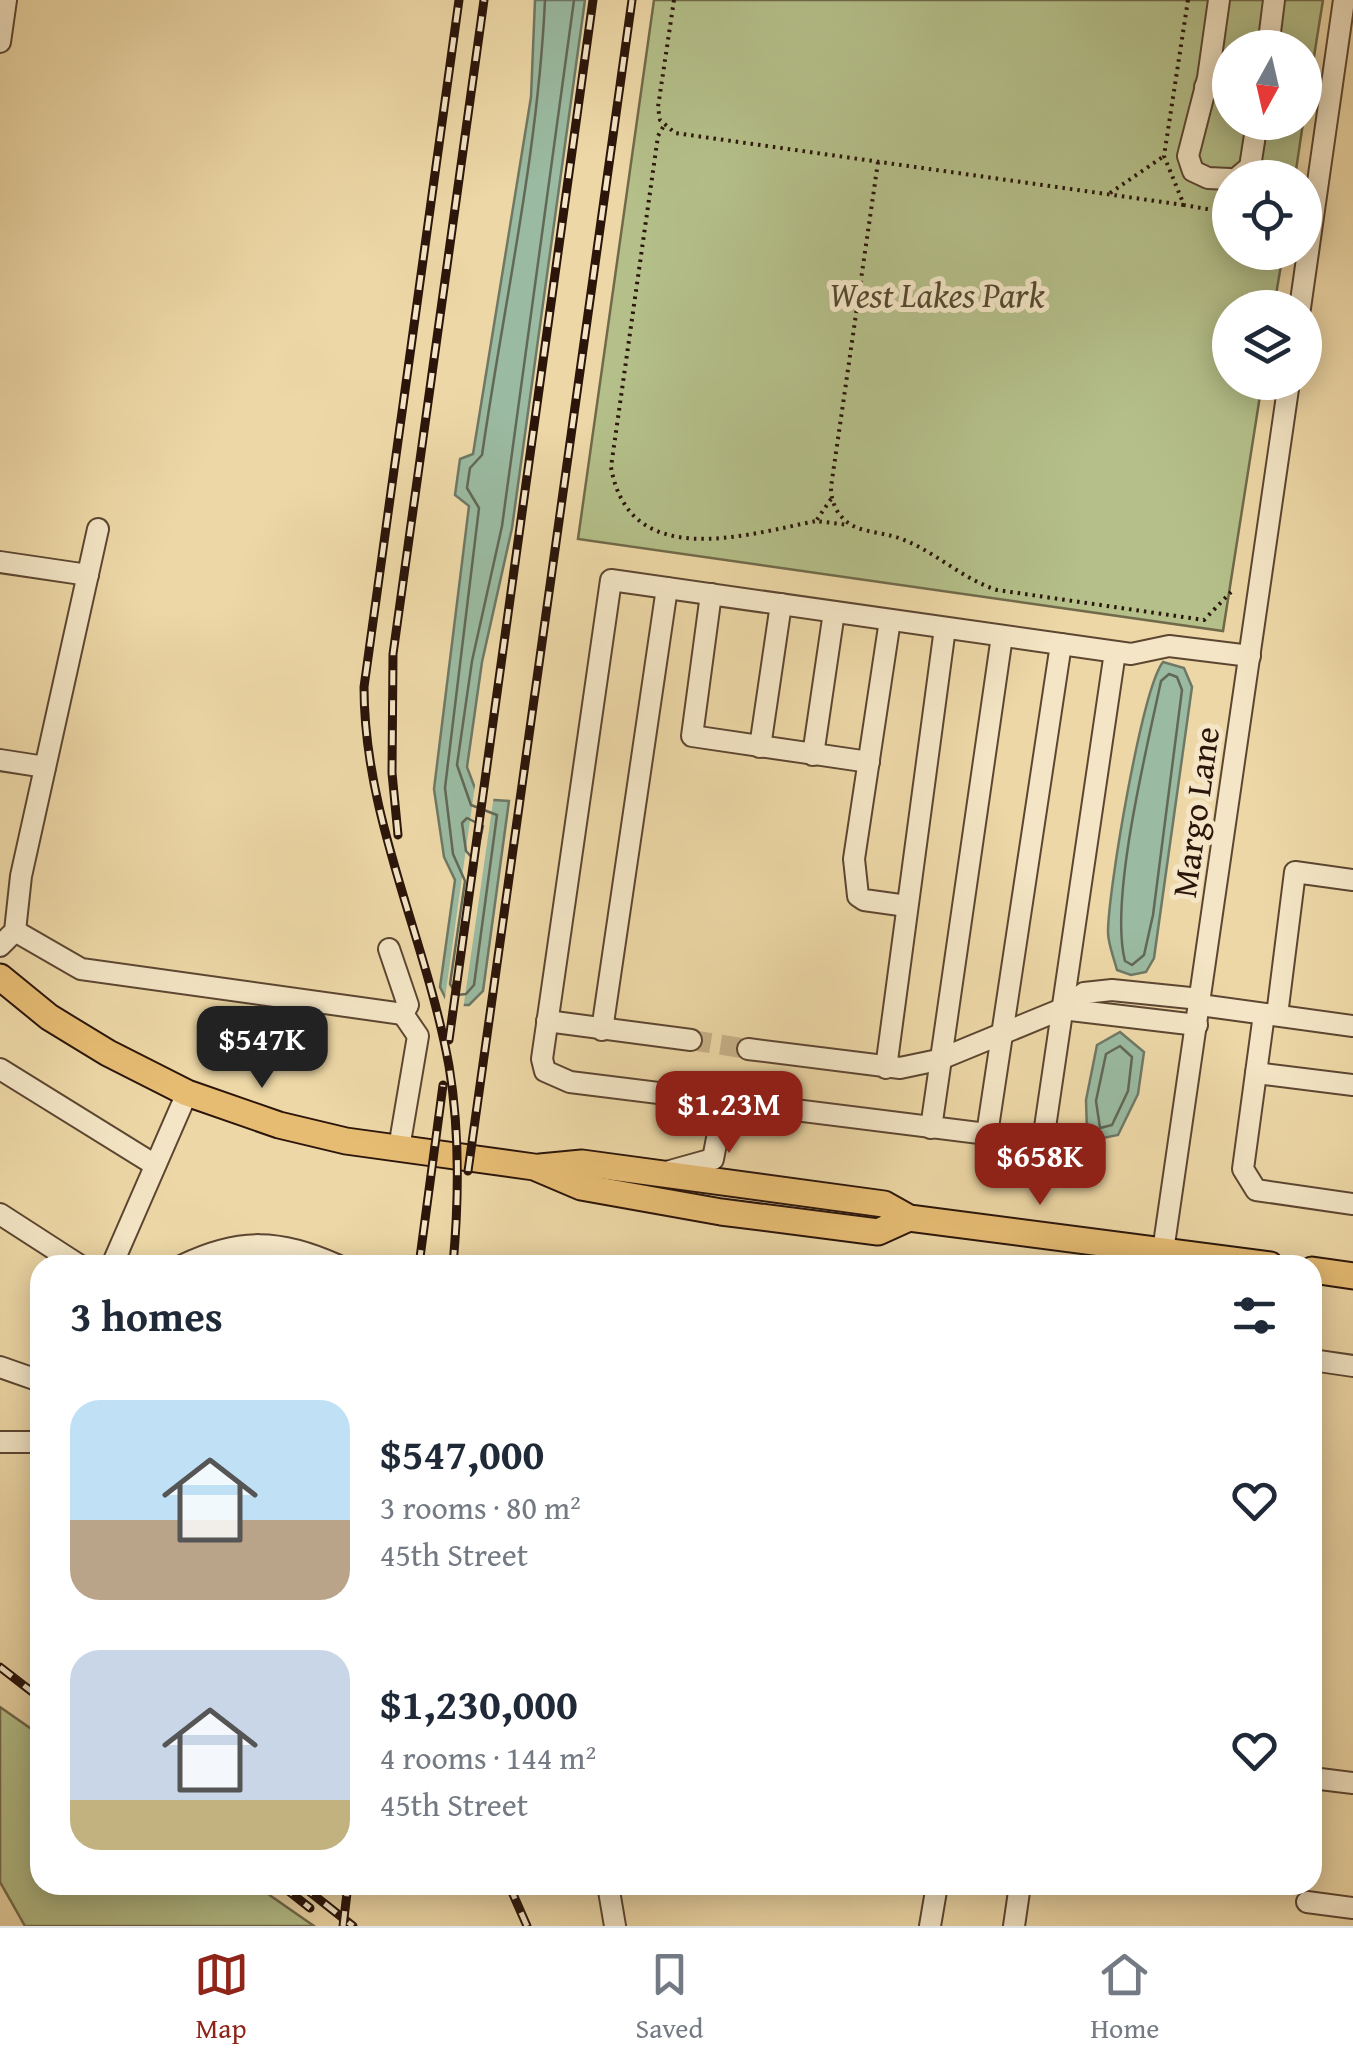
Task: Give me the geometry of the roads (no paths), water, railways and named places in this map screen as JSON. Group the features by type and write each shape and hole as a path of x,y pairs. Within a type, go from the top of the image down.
{"main road":[{"path":"0,976 49,1017 186,1093 278,1125 534,1168 580,1187 721,1212 878,1232 909,1218"},
{"path":"534,1168 582,1163 884,1204 909,1218 1144,1255"},
{"path":"1322,1271 1353,1276"}],"street":[{"path":"0,42 6,0"},
{"path":"1212,178 1193,170 1188,156 1220,0"},
{"path":"1270,30 1274,0"},
{"path":"1303,290 1344,0"},
{"path":"1205,87 1212,88"},
{"name":"Margo Lane","path":"1163,1255 1286,400"},
{"path":"98,529 7,938 82,969 403,1014 418,1036 399,1148"},
{"path":"0,562 88,575"},
{"path":"1115,652 1043,1141 724,1102 554,1078 544,1071 547,1020 611,580 1131,654 1169,646 1250,656"},
{"path":"602,1030 666,588"},
{"path":"711,594 692,736 868,762"},
{"path":"760,748 780,604"},
{"path":"813,755 834,612"},
{"path":"890,620 854,859 858,896 907,906"},
{"path":"886,1068 944,628"},
{"path":"931,1128 1002,636"},
{"path":"987,1134 1061,644"},
{"path":"0,760 45,768"},
{"path":"1353,880 1294,872 1256,1073 1243,1170 1256,1190 1353,1204"},
{"path":"389,949 408,1005 403,1014"},
{"path":"748,1049 886,1068 938,1060 1062,1009 1199,1010 1353,1026"},
{"path":"547,1020 691,1040"},
{"path":"0,1069 155,1165"},
{"path":"1256,1073 1353,1085"},
{"path":"122,1255 186,1093"},
{"path":"660,1174 712,1158 724,1102"},
{"path":"0,1214 64,1255"},
{"path":"203,1255 219,1247 276,1245 306,1255"},
{"path":"1322,1361 1353,1366"},
{"path":"0,1367 30,1378"},
{"path":"0,1442 30,1442"},
{"path":"1322,1779 1353,1783"},
{"path":"610,1895 615,1926"},
{"path":"930,1926 935,1895"},
{"path":"1014,1926 1019,1895"},
{"path":"1307,1902 1353,1908"}],"water":[{"path":"535,0 585,0 512,528 482,662 467,767 479,799 509,801 483,991 469,1005 449,1005 440,987 455,880 444,857 434,789 469,506 455,495 460,459 473,454 531,97"},
{"path":"1163,662 1184,668 1192,687 1154,958 1146,972 1131,975 1117,970 1108,937 1110,910 1136,748"},
{"path":"1120,1032 1144,1052 1138,1094 1118,1135 1098,1139 1087,1132 1086,1100 1097,1045"}],"tunnel":[{"path":"691,1040 748,1049"}],"railway":[{"path":"454,1255 457,1166 449,1066 374,783 364,687 459,0"},
{"path":"398,835 392,773 393,654 484,0"},
{"path":"449,1040 593,0"},
{"path":"468,1171 632,0"},
{"path":"420,1255 443,1085"},
{"path":"0,1667 30,1690"},
{"path":"294,1895 310,1908"},
{"path":"314,1895 353,1926"},
{"path":"343,1926 347,1895"},
{"path":"513,1895 527,1926"}],"park label":[{"name":"West Lakes Park","path":"937,294"}]}
